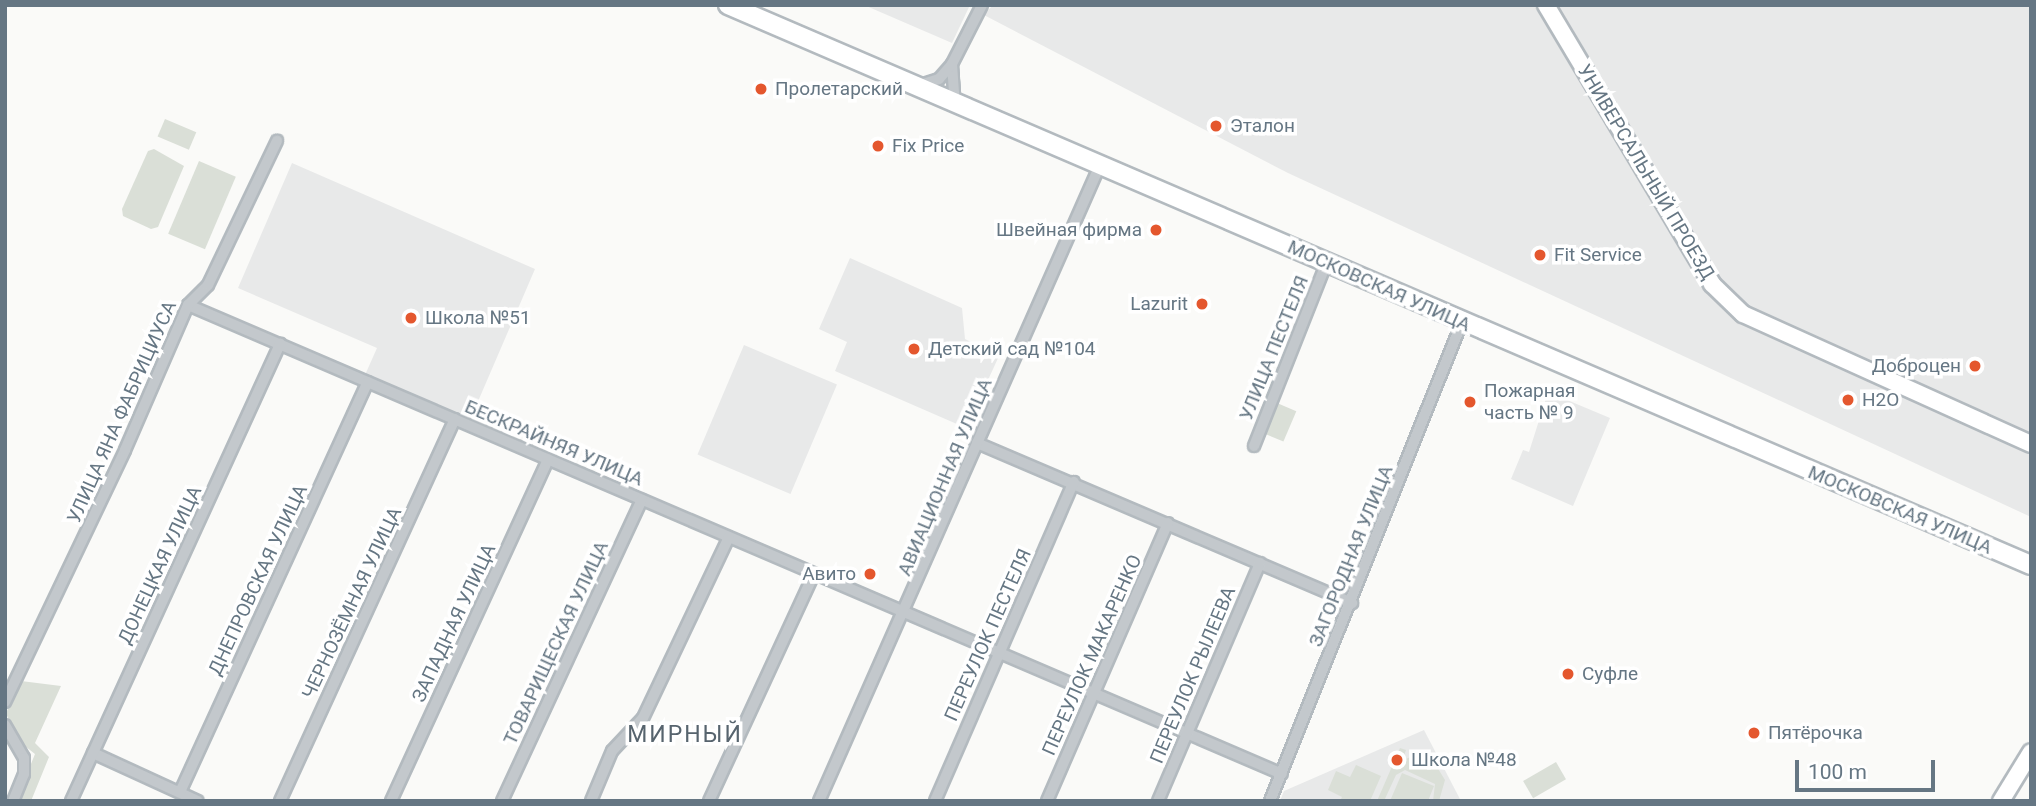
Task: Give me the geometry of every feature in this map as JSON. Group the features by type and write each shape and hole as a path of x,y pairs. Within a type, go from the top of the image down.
{"main road":[{"name":"МОСКОВСКАЯ УЛИЦА","path":"728,5 2031,565"}],"street":[{"path":"916,86 939,79 952,64 982,5"},
{"name":"УНИВЕРСАЛЬНЫЙ ПРОЕЗД","path":"1546,5 1712,284 1743,314 2031,444"},
{"path":"952,64 956,103"},
{"name":"УЛИЦА ЯНА ФАБРИЦИУСА","path":"5,702 125,450 188,305 208,285 277,141"},
{"name":"АВИАЦИОННАЯ УЛИЦА","path":"819,801 905,613 1100,165"},
{"name":"УЛИЦА ПЕСТЕЛЯ","path":"1254,446 1327,262"},
{"name":"БЕСКРАЙНЯЯ УЛИЦА","path":"188,305 1282,774"},
{"name":"ЗАГОРОДНАЯ УЛИЦА","path":"1270,801 1352,603 1462,322"},
{"name":"ДОНЕЦКАЯ УЛИЦА","path":"71,801 280,344"},
{"name":"ДНЕПРОВСКАЯ УЛИЦА","path":"180,792 368,382"},
{"name":"ЧЕРНОЗЁМНАЯ УЛИЦА","path":"280,801 455,419"},
{"path":"977,443 1074,482 1352,603"},
{"name":"ЗАПАДНАЯ УЛИЦА","path":"391,801 548,459"},
{"name":"ПЕРЕУЛОК ПЕСТЕЛЯ","path":"935,801 1074,482"},
{"name":"ТОВАРИЩЕСКАЯ УЛИЦА","path":"502,801 642,500"},
{"name":"ПЕРЕУЛОК МАКАРЕНКО","path":"1046,801 1097,695 1168,523"},
{"path":"591,801 612,751 643,718 729,537"},
{"name":"ПЕРЕУЛОК РЫЛЕЕВА","path":"1158,801 1189,734 1260,563"},
{"path":"709,801 814,573"},
{"path":"5,725 24,758 24,775 13,801"},
{"path":"2001,801 2031,752"},
{"path":"93,753 198,801"}],"shaded area":[{"path":"864,5 970,5 952,43"},
{"path":"993,5 1541,5 1712,296 1738,321 2031,448 2031,517 1288,173 984,15"},
{"path":"1554,5 2031,5 2031,438 1763,321 1714,281"},
{"path":"165,119 196,132 189,150 158,136"},
{"path":"154,149 184,166 158,227 151,229 123,216 122,209 148,151"},
{"path":"199,161 236,177 205,249 168,234"},
{"name":"Школа №51","path":"292,163 535,269 470,420 365,375 377,348 238,288"},
{"name":"Детский сад №104","path":"850,258 962,308 965,339 999,356 966,428 835,371 847,342 819,329"},
{"path":"744,345 837,384 790,494 698,455"},
{"path":"1548,392 1610,418 1573,506 1511,479 1523,450 1529,452"},
{"path":"1277,403 1296,411 1283,442 1264,433"},
{"path":"21,681 61,686 35,743 49,757 31,801 16,801 35,754 16,739 6,713"},
{"name":"Школа №48","path":"1424,730 1461,801 1280,801 1284,791"},
{"path":"1400,748 1406,750 1402,761 1412,756 1437,767 1445,780 1439,801 1433,801 1435,784 1405,770 1396,775 1384,801 1377,801"},
{"path":"1556,762 1566,779 1533,798 1523,781"},
{"path":"1356,765 1381,776 1370,801 1340,801 1342,797 1328,790 1336,771 1350,777"},
{"path":"1402,773 1434,786 1428,801 1390,801"}],"place":[{"name":"Пролетарский","path":"761,89"},
{"name":"Эталон","path":"1216,126"},
{"name":"Fix Price","path":"878,146"},
{"name":"Швейная фирма","path":"1156,230"},
{"name":"Fit Service","path":"1540,255"},
{"name":"Lazurit","path":"1202,304"},
{"name":"Школа №51","path":"411,318"},
{"name":"Детский сад №104","path":"914,349"},
{"name":"Доброцен","path":"1975,366"},
{"name":"Н2О","path":"1848,400"},
{"name":"Пожарная часть № 9","path":"1470,402"},
{"name":"Авито","path":"870,574"},
{"name":"Суфле","path":"1568,674"},
{"name":"Пятёрочка","path":"1754,733"},
{"name":"Школа №48","path":"1397,760"}],"district":[{"name":"МИРНЫЙ","path":"685,735"}]}
